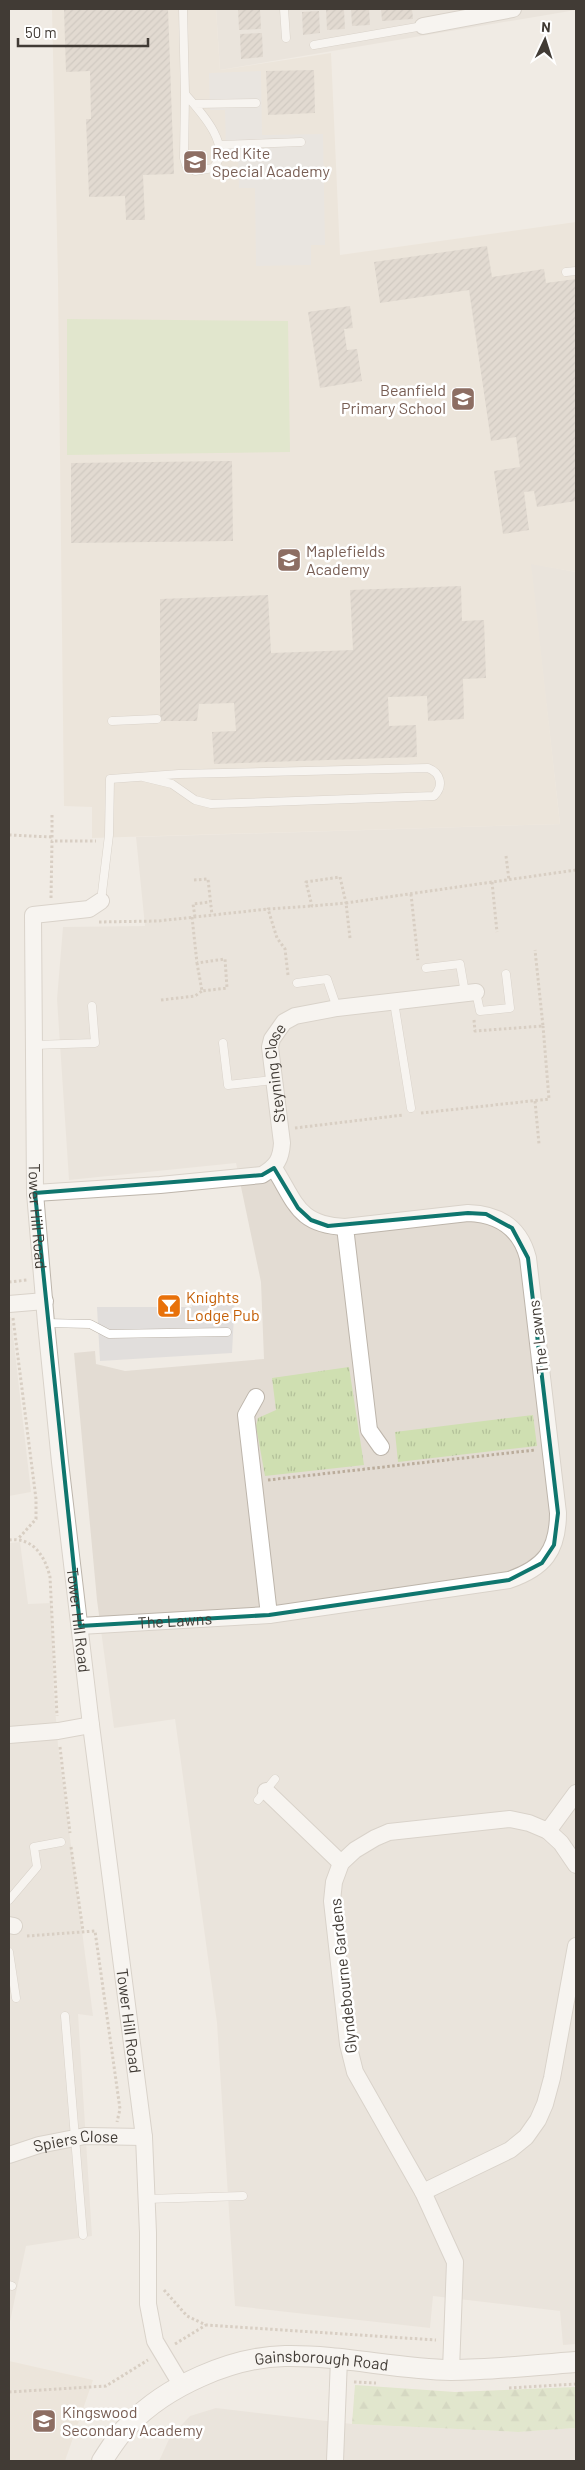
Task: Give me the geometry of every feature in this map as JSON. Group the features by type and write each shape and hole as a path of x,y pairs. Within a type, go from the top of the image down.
{"street":[{"path":"423,26 480,11 512,9"},
{"name":"Tower Hill Road","path":"101,901 89,910 33,915 35,1193 46,1323 91,1725 144,2137 148,2304 155,2341 182,2386"},
{"name":"Steyning Close","path":"274,1168 281,1158 280,1130 270,1047 272,1039 284,1022 295,1016 337,1008 470,993"},
{"path":"35,1193 160,1185 262,1175 274,1168"},
{"name":"The Lawns","path":"80,1626 269,1615 508,1580 527,1574 542,1563 554,1545 558,1530 558,1513 528,1258 522,1240 512,1228 500,1219 486,1214 468,1213 345,1227 328,1226 311,1220 298,1208 274,1168"},
{"path":"345,1227 369,1430 381,1447"},
{"path":"9,1304 45,1301"},
{"path":"256,1397 246,1415 252,1481 269,1615"},
{"path":"9,1736 58,1731 91,1725"},
{"path":"266,1790 341,1863 355,1850 389,1832 510,1820 529,1823 548,1831 562,1843 576,1865"},
{"path":"548,1831 576,1792"},
{"name":"Glyndebourne Gardens","path":"341,1863 334,1882 332,1910 348,2044 355,2072 423,2192 454,2262 451,2370"},
{"path":"423,2192 510,2150 526,2137 538,2120 546,2104 552,2078 576,1946"},
{"name":"Spiers Close","path":"9,2155 39,2145 74,2138 144,2137"},
{"name":"Gainsborough Road","path":"102,2461 128,2425 182,2386 225,2367 254,2360 284,2356 339,2359 451,2370 576,2362"},
{"path":"335,2461 339,2359"}],"lane":[{"path":"183,9 185,94 183,143 186,165 195,170 213,168 221,155 220,145 194,104 185,94"},
{"path":"284,9 286,38"},
{"path":"314,45 423,26"},
{"path":"194,104 256,103"},
{"path":"220,145 301,142"},
{"path":"566,272 576,271"},
{"path":"112,721 157,720"},
{"path":"101,901 109,834 110,779 179,774 428,768 435,771 441,781 439,791 434,796 212,804 195,800 172,784 143,777"},
{"path":"422,969 460,964 470,993 480,1011 510,1008 506,974"},
{"path":"293,983 326,980 337,1008"},
{"path":"394,1002 411,1108"},
{"path":"34,1045 95,1043 92,1006"},
{"path":"223,1043 228,1085 273,1080"},
{"path":"46,1323 90,1324 109,1334 228,1332"},
{"path":"9,1900 38,1867 34,1847 61,1842"},
{"path":"9,1952 16,1998"},
{"path":"65,2016 83,2235"},
{"path":"146,2199 243,2196"}],"path":[{"path":"50,914 52,815"},
{"path":"9,835 98,841 109,834"},
{"path":"506,856 509,880"},
{"path":"77,911 81,923 158,921 346,903 576,870"},
{"path":"312,906 306,882 340,877 346,903 350,938"},
{"path":"194,880 208,879 212,915"},
{"path":"492,882 497,932"},
{"path":"411,894 422,969"},
{"path":"202,991 197,963 193,904 210,902"},
{"path":"268,909 277,938 285,949 293,983"},
{"path":"160,1000 195,996 202,991 227,988 225,959 197,963"},
{"path":"280,1130 549,1099 543,1026"},
{"path":"535,1101 539,1144"},
{"path":"9,1304 36,1500 36,1518 18,1539"},
{"path":"252,1481 551,1448"},
{"path":"9,1540 18,1539 34,1546 48,1566 58,1731 83,1931"},
{"path":"12,1925 16,1938 95,1931 120,2109 119,2120 115,2126 115,2137"},
{"path":"160,2287 187,2316 206,2325 452,2341"},
{"path":"171,2347 206,2325"},
{"path":"9,2392 106,2386 150,2359"}],"highlighted area":[{"path":"274,1168 298,1208 311,1220 328,1226 468,1213 486,1214 512,1228 528,1258 558,1513 554,1545 542,1563 509,1580 269,1615 80,1626 35,1193 262,1175"}],"shaded area":[{"name":"Maplefields Academy","path":"52,9 216,9 220,70 331,53 340,255 576,222 576,572 531,564 560,824 92,838 92,807 64,806 58,280"},
{"path":"216,9 576,9 576,10 220,70"},
{"path":"261,71 262,135 323,134 325,245 311,245 311,265 256,266 255,188 239,188 238,152 226,152 225,110 210,110 209,73"},
{"path":"530,563 576,572 576,2344 563,2345 560,2311 433,2296 430,2328 235,2306 217,2023 175,1719 114,1728 97,1600 74,1353 95,1351 96,1364 125,1371 264,1359 261,1282 236,1163 69,1180 57,999 63,927 145,926 136,837 560,824"},
{"path":"235,1297 232,1353 100,1361 97,1307 192,1307 192,1298"},
{"path":"9,1317 11,1317 31,1492 9,1496"},
{"path":"20,1542 28,1604 51,1603 58,1745 93,2016 78,2014 92,2236 26,2246 9,2326 9,1543"},
{"name":"Kingswood Secondary Academy","path":"9,2361 93,2380 65,2461 9,2461"},
{"path":"216,2408 352,2424 518,2432 576,2428 576,2461 159,2461 170,2437 190,2416"}],"green space":[{"path":"67,319 288,321 290,452 67,455"},
{"path":"349,1367 364,1465 265,1476 256,1426 258,1418 276,1410 272,1378"},
{"path":"533,1415 537,1446 398,1462 395,1432"},
{"path":"355,2385 455,2392 576,2387 576,2428 518,2432 352,2424"}],"building":[{"path":"64,9 168,9 174,174 143,175 145,220 126,220 125,196 89,197 86,119 91,119 90,71 66,72"},
{"path":"238,9 260,9 261,29 239,30"},
{"path":"326,9 344,9 345,29 327,30"},
{"path":"351,9 369,9 370,25 352,26"},
{"path":"381,9 412,9 413,19 382,21"},
{"path":"319,11 320,33 303,35 302,12"},
{"path":"262,33 263,57 241,59 240,34"},
{"path":"314,70 315,113 268,115 266,71"},
{"path":"487,246 492,277 544,269 546,283 576,279 576,501 537,507 534,491 524,492 529,530 503,534 494,471 520,467 516,437 491,441 469,290 380,303 374,262"},
{"path":"350,306 353,328 344,329 347,350 357,349 362,381 320,388 308,312"},
{"path":"232,461 233,541 71,543 71,463"},
{"path":"461,586 462,621 484,620 486,678 463,679 464,719 428,721 427,696 388,697 389,726 416,725 417,757 214,764 212,732 236,731 234,703 199,704 197,721 160,721 160,599 268,595 271,653 353,650 350,590"}],"place":[{"name":"Red Kite Special Academy","path":"195,162"},
{"name":"Beanfield Primary School","path":"463,399"},
{"name":"Maplefields Academy","path":"289,560"},
{"name":"Knights Lodge Pub","path":"169,1306"},
{"name":"Kingswood Secondary Academy","path":"44,2421"}]}
